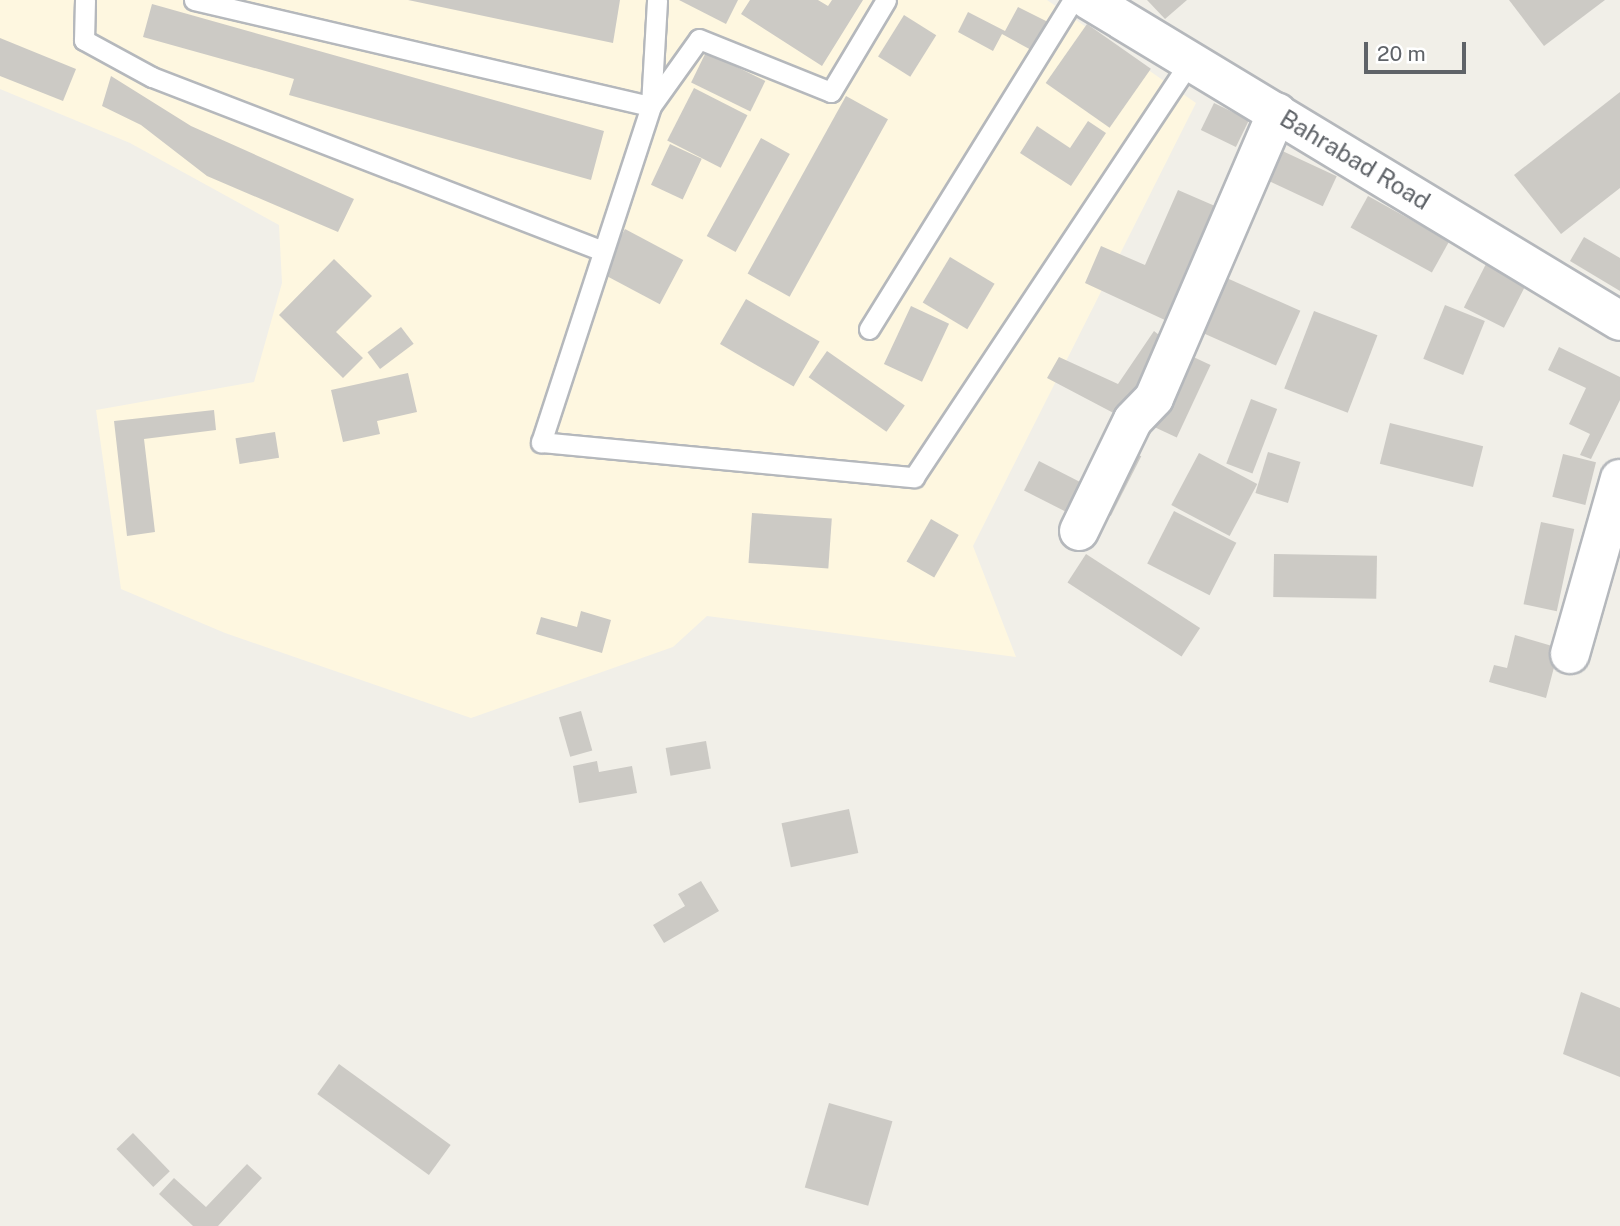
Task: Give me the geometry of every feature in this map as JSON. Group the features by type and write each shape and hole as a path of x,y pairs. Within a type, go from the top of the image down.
{"street":[{"name":"Bahrabad Road","path":"1089,0 1620,321"},
{"path":"1079,531 1133,420 1154,398 1277,112"},
{"path":"1570,654 1620,480"}],"lane":[{"path":"85,0 84,40 152,77 603,251"},
{"path":"194,0 651,106"},
{"path":"657,0 651,106 541,442 914,477 1191,60"},
{"path":"651,106 699,39 831,92 886,0"},
{"path":"869,329 1073,0"}],"shaded area":[{"path":"0,0 1047,0 1196,103 973,546 1016,657 707,616 673,647 471,718 225,633 121,589 96,410 254,382 282,283 279,225 130,143 0,89"}],"building":[{"path":"408,0 620,0 613,43"},
{"path":"679,0 738,0 726,24"},
{"path":"750,0 818,0 828,6 832,0 863,0 822,66 741,14"},
{"path":"1147,0 1187,0 1165,19"},
{"path":"1509,0 1605,0 1544,46"},
{"path":"152,4 604,131 591,180 289,95 294,79 143,37"},
{"path":"1018,7 1048,22 1033,51 1002,34 993,51 958,32 968,12 1005,31"},
{"path":"904,15 936,35 910,77 878,57"},
{"path":"1087,24 1151,69 1110,128 1046,83"},
{"path":"0,38 76,69 63,101 0,76"},
{"path":"706,52 765,81 750,111 691,83"},
{"path":"111,76 191,126 354,199 338,232 207,176 141,125 102,106"},
{"path":"694,88 747,115 721,168 667,141"},
{"path":"1620,92 1620,188 1561,234 1514,175"},
{"path":"846,96 888,119 790,297 748,274"},
{"path":"1214,103 1249,120 1236,147 1201,130"},
{"path":"1088,121 1106,133 1071,186 1020,153 1037,126 1070,148"},
{"path":"761,138 790,154 736,252 707,236"},
{"path":"670,144 702,159 683,200 651,185"},
{"path":"1276,148 1337,176 1323,206 1262,178"},
{"path":"1178,190 1215,206 1167,321 1085,283 1101,246 1145,265"},
{"path":"1368,196 1449,241 1432,273 1351,227"},
{"path":"625,229 683,260 660,304 602,273"},
{"path":"1584,237 1620,258 1620,291 1570,261"},
{"path":"950,257 995,284 967,329 923,302"},
{"path":"334,259 372,296 336,332 363,358 343,378 279,315"},
{"path":"1487,262 1527,282 1504,328 1464,307"},
{"path":"1220,275 1300,311 1276,366 1196,330"},
{"path":"746,299 820,341 794,387 720,344"},
{"path":"1445,305 1485,321 1463,375 1423,359"},
{"path":"911,306 949,324 922,382 884,364"},
{"path":"1314,311 1377,335 1348,413 1284,388"},
{"path":"401,327 414,344 380,369 367,352"},
{"path":"1154,331 1174,347 1123,418 1047,378 1059,357 1118,384"},
{"path":"1559,347 1620,377 1620,400 1591,459 1580,455 1590,434 1569,424 1586,388 1548,370"},
{"path":"827,351 905,405 886,432 809,377"},
{"path":"1187,354 1211,365 1177,437 1153,427"},
{"path":"408,373 417,412 377,421 380,434 343,442 331,390"},
{"path":"1251,399 1277,409 1252,473 1226,463"},
{"path":"214,410 216,430 144,439 155,532 127,536 114,421"},
{"path":"1390,423 1483,446 1473,487 1380,464"},
{"path":"275,432 279,458 240,464 235,438"},
{"path":"1127,449 1141,456 1111,516 1097,509"},
{"path":"1268,452 1301,462 1288,503 1255,493"},
{"path":"1199,453 1257,484 1230,536 1171,505"},
{"path":"1563,454 1596,462 1585,505 1552,497"},
{"path":"1039,461 1094,489 1079,519 1024,490"},
{"path":"1174,511 1236,543 1210,595 1147,564"},
{"path":"752,513 832,519 828,568 749,563"},
{"path":"931,519 959,535 934,577 906,561"},
{"path":"1541,522 1574,529 1557,611 1524,604"},
{"path":"1086,554 1200,628 1182,657 1067,583"},
{"path":"1274,554 1377,556 1376,599 1273,597"},
{"path":"581,611 611,620 602,653 536,634 541,617 577,627"},
{"path":"1515,635 1559,648 1546,698 1489,682 1494,665 1507,668"},
{"path":"581,711 592,750 570,757 559,717"},
{"path":"706,741 711,769 670,776 666,748"},
{"path":"597,761 599,772 632,766 637,793 579,803 573,766"},
{"path":"849,809 858,853 791,867 782,823"},
{"path":"701,881 719,911 664,943 653,925 685,906 678,894"},
{"path":"1581,992 1620,1008 1620,1077 1563,1054"},
{"path":"339,1064 451,1145 429,1175 317,1094"},
{"path":"829,1103 892,1121 868,1206 805,1188"},
{"path":"133,1133 170,1171 153,1187 116,1149"},
{"path":"247,1164 262,1178 218,1226 193,1226 159,1194 174,1178 206,1207"}]}
